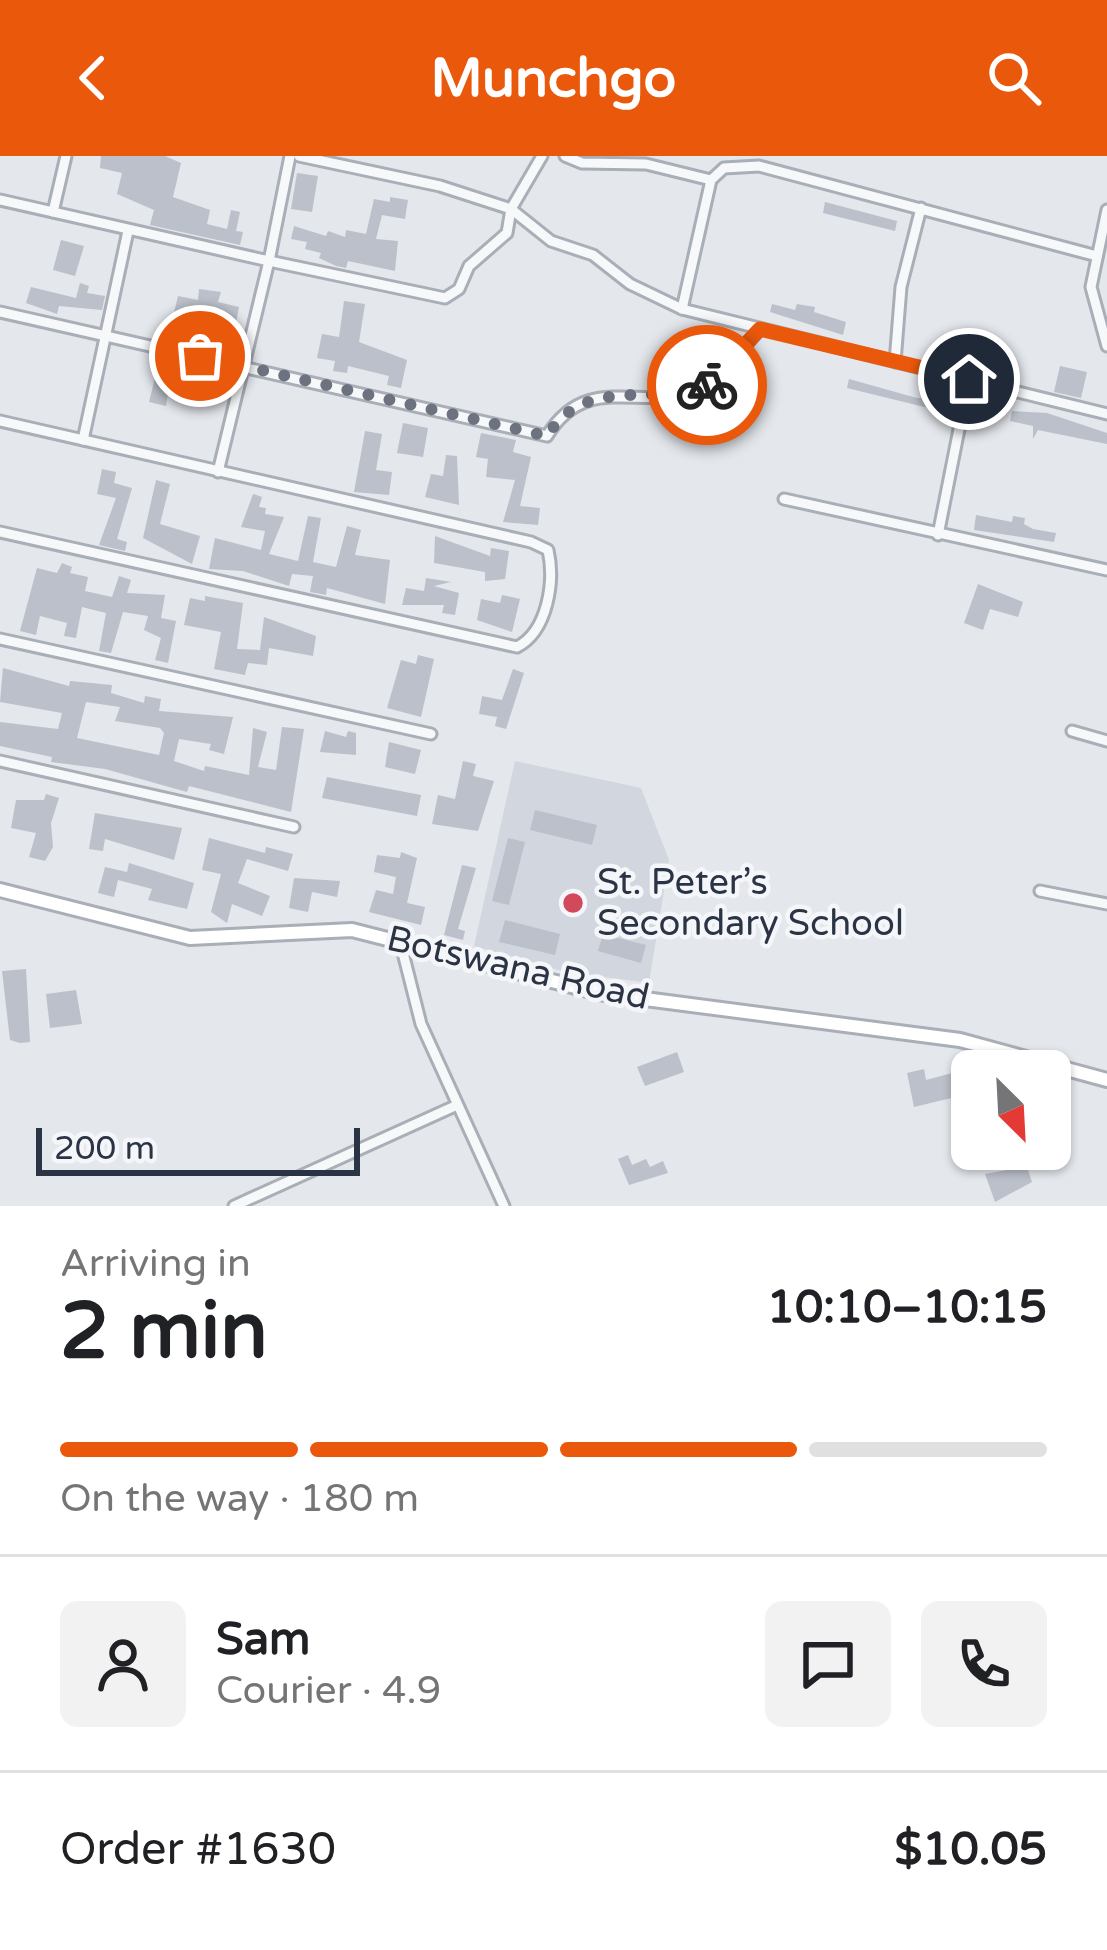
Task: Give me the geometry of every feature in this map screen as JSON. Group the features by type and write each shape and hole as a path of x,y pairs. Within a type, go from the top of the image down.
{"street":[{"path":"53,212 66,156"},
{"path":"218,472 248,365 290,156"},
{"path":"299,156 440,187 511,209 551,241 577,247 630,284 682,310 1107,414"},
{"path":"0,200 452,297 465,271 507,232 511,209 542,156"},
{"path":"566,156 582,163 646,164 711,180"},
{"path":"682,310 711,180 724,168 759,166 1097,256"},
{"path":"895,362 902,287 922,208"},
{"path":"1107,210 1091,287 1107,346"},
{"path":"83,440 128,231"},
{"path":"0,312 547,436 563,410 575,404 609,395 679,394 708,384 760,329"},
{"path":"938,535 969,379"},
{"path":"0,421 531,542 548,550 551,590 530,637 517,647 0,532"},
{"path":"784,499 1107,570"},
{"path":"0,639 431,734"},
{"path":"1072,731 1107,741"},
{"path":"0,761 294,827"},
{"name":"Botswana Road","path":"0,890 190,938 352,930 599,993 960,1040 1107,1080"},
{"path":"1040,891 1107,904"},
{"path":"400,941 421,1024 504,1206"},
{"path":"234,1206 455,1106"}],"shaded area":[{"name":"St. Peter’s Secondary School","path":"515,761 641,788 669,860 649,983 566,972 474,946"}],"building":[{"path":"101,156 165,156 181,163 173,197 210,210 207,224 227,229 231,210 240,212 236,231 243,232 240,245 150,225 154,210 117,194 122,173 100,168"},
{"path":"297,173 318,176 312,212 291,209"},
{"path":"390,197 408,200 405,219 382,215 376,239 398,241 395,271 348,261 346,268 336,266 319,258 321,253 305,249 307,242 291,239 294,226 326,236 328,231 345,237 346,230 366,234 374,199 390,202"},
{"path":"825,202 897,221 895,231 823,213"},
{"path":"61,240 84,246 75,276 53,270"},
{"path":"80,283 89,286 87,293 105,296 102,310 59,306 57,314 26,303 31,287 76,298"},
{"path":"199,289 221,292 218,302 239,307 234,334 225,332 220,353 209,350 215,327 185,322 180,341 168,338 178,296 198,300"},
{"path":"344,301 365,304 359,342 407,360 401,388 387,385 389,376 348,366 347,373 333,371 335,361 317,358 322,334 339,337"},
{"path":"772,304 795,310 797,304 815,307 814,312 846,322 843,335 770,312"},
{"path":"1060,366 1087,372 1081,398 1054,392"},
{"path":"156,374 186,379 183,396 168,393 166,406 149,402"},
{"path":"849,379 917,398 947,397 955,402 953,414 847,388"},
{"path":"1012,411 1047,413 1107,433 1107,444 1038,430 1033,439 1033,426 1010,421"},
{"path":"403,423 428,428 423,457 397,453"},
{"path":"365,431 382,434 376,470 392,472 389,495 354,492"},
{"path":"481,433 516,440 513,452 531,457 520,506 540,508 538,525 503,522 515,480 486,477 488,459 476,457"},
{"path":"446,455 457,456 459,505 425,497 431,474 443,476"},
{"path":"102,469 116,472 114,483 132,488 117,539 127,542 125,551 99,545 116,498 97,494"},
{"path":"156,480 170,484 160,524 200,536 192,564 143,538"},
{"path":"253,494 262,497 259,507 266,508 265,514 284,517 269,554 298,561 308,516 321,518 313,562 336,567 347,526 361,530 355,555 390,560 385,604 327,588 326,595 310,592 313,576 292,574 289,586 243,571 209,569 215,538 261,550 265,531 241,527"},
{"path":"976,515 1012,522 1013,516 1025,518 1024,524 1033,529 1056,533 1054,542 974,530"},
{"path":"435,536 490,556 491,548 509,551 505,579 485,581 485,572 434,563"},
{"path":"62,563 72,567 70,573 88,577 85,591 112,597 119,576 131,580 127,593 165,595 161,618 176,621 168,663 155,660 161,638 144,630 148,616 123,612 111,653 99,651 106,613 82,607 76,638 64,636 67,623 40,616 36,635 20,631 37,568 57,573"},
{"path":"426,578 451,582 434,586 459,593 455,615 442,613 444,605 402,605 406,588 424,591"},
{"path":"978,584 1023,602 1018,617 990,609 983,630 964,623"},
{"path":"502,595 520,599 512,632 477,620 481,599 500,603"},
{"path":"205,596 243,603 237,649 260,650 264,617 316,636 313,656 269,648 267,665 248,663 245,675 214,669 221,632 184,625 190,598 205,601"},
{"path":"418,655 434,659 421,717 387,708 401,660 416,664"},
{"path":"3,668 69,686 70,681 112,685 111,693 144,703 145,696 161,699 159,711 233,717 224,754 209,750 211,744 179,739 174,761 204,771 205,766 249,775 253,728 267,732 258,767 276,770 282,727 304,729 291,812 189,786 187,792 105,769 51,762 52,757 0,746 0,722 58,729 62,713 0,702","holes":["86,702 120,707 115,721 160,728 164,733 159,755 77,738"]},
{"path":"513,669 524,673 506,729 495,726 497,717 479,714 482,696 502,700"},
{"path":"325,731 346,737 348,731 356,733 356,755 320,752"},
{"path":"389,742 421,750 415,774 385,767"},
{"path":"463,761 476,764 473,776 494,781 478,831 432,824 438,795 455,799"},
{"path":"327,777 421,795 417,816 322,798"},
{"path":"46,794 59,798 51,823 53,847 45,861 29,857 36,833 11,828 16,800 44,800"},
{"path":"535,810 597,825 592,845 530,830"},
{"path":"95,813 182,828 174,860 105,839 103,851 89,849"},
{"path":"209,838 265,853 266,847 293,854 288,871 247,859 238,883 270,896 262,916 232,904 227,923 211,912 221,874 202,870"},
{"path":"508,838 525,842 509,905 492,901"},
{"path":"401,852 417,858 407,903 425,907 421,925 369,912 376,890 393,894 396,877 374,872 377,855 400,858"},
{"path":"129,863 194,883 187,909 148,900 152,889 118,880 114,897 98,893 105,867 127,872"},
{"path":"462,865 476,868 458,929 465,931 463,940 444,935"},
{"path":"294,878 340,881 337,897 312,892 308,912 289,908"},
{"path":"505,920 560,934 555,955 499,942"},
{"path":"603,934 646,945 641,963 598,951"},
{"path":"26,969 30,1042 20,1043 10,1040 2,971"},
{"path":"76,990 82,1024 50,1028 46,994"},
{"path":"677,1052 684,1072 645,1086 637,1067"},
{"path":"924,1069 926,1080 951,1073 951,1098 914,1107 907,1073"},
{"path":"628,1155 632,1165 646,1159 650,1167 663,1161 668,1173 629,1185 618,1159"},
{"path":"1028,1170 1032,1182 995,1202 985,1174"}],"way so far":[{"path":"200,356 381,394 547,436 563,410 575,404 609,395 679,394 707,385"}],"place":[{"name":"St. Peter’s Secondary School","path":"573,903"}],"route":[{"path":"707,385 760,329 969,379"}]}
